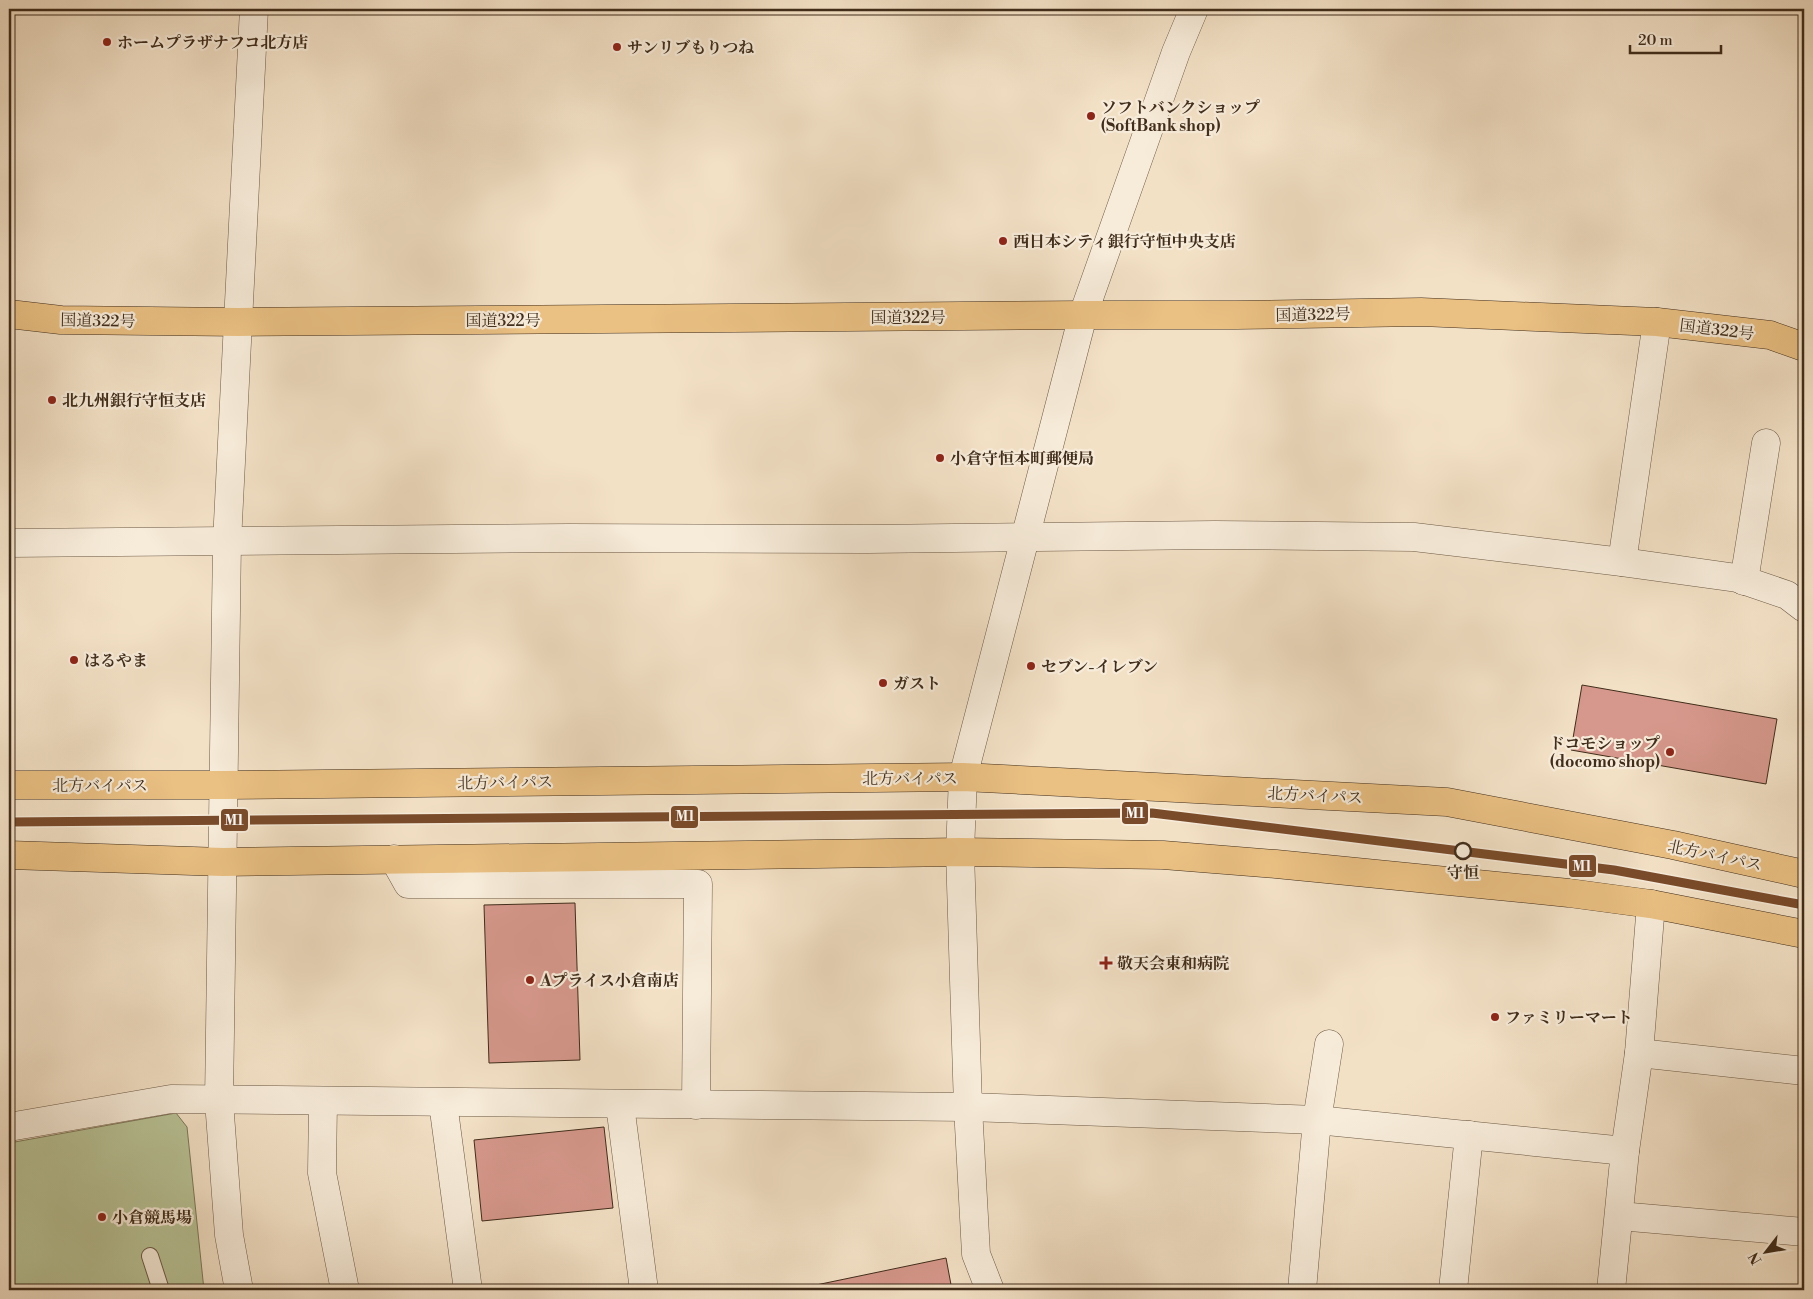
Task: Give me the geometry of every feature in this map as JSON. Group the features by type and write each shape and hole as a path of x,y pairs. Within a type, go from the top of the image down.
{"highway":[{"name":"国道322号","path":"9,314 60,320 238,322 1421,312 1657,322 1770,335 1804,347"},
{"name":"北方バイパス","path":"9,786 963,777 1446,802 1673,845 1804,874"},
{"path":"9,855 222,862 960,852 1172,856 1276,864 1550,891 1651,904 1804,934"}],"street":[{"path":"239,1290 229,1235 219,1101 227,542 254,9"},
{"path":"990,1290 976,1254 968,1107 960,852 963,777 1083,315 1176,52 1194,9"},
{"path":"1622,562 1657,322"},
{"path":"1744,581 1766,443"},
{"path":"9,544 569,538 868,539 1215,535 1414,537 1737,578 1787,595 1804,608"},
{"path":"394,859 408,884 698,884 696,1105"},
{"path":"1611,1290 1625,1151 1639,1053 1651,904"},
{"path":"1302,1290 1317,1120 1329,1044"},
{"path":"1639,1053 1804,1070"},
{"path":"9,1127 172,1099 219,1101 968,1107 1317,1120 1625,1151"},
{"path":"323,1102 322,1172 345,1290"},
{"path":"444,1103 468,1290"},
{"path":"620,1105 644,1290"},
{"path":"1452,1290 1470,1135"},
{"path":"1619,1216 1804,1232"}],"lane":[{"path":"150,1256 161,1290"}],"green space":[{"name":"小倉競馬場","path":"176,1113 187,1127 204,1290 9,1290 9,1143"}],"building":[{"path":"1582,685 1777,719 1766,784 1571,750"},
{"path":"575,903 580,1060 489,1063 484,905"},
{"path":"604,1127 613,1208 482,1221 474,1140"},
{"path":"946,1258 952,1290 792,1290"}],"transit line":[{"name":"M1","path":"9,822 1152,813 1614,870 1804,905"}],"place":[{"name":"ホームプラザナフコ北方店","path":"107,42"},
{"name":"サンリブもりつね","path":"617,47"},
{"name":"ソフトバンクショップ (SoftBank shop)","path":"1091,116"},
{"name":"西日本シティ銀行守恒中央支店","path":"1003,241"},
{"name":"北九州銀行守恒支店","path":"52,400"},
{"name":"小倉守恒本町郵便局","path":"940,458"},
{"name":"はるやま","path":"74,660"},
{"name":"セブン-イレブン","path":"1031,666"},
{"name":"ガスト","path":"883,683"},
{"name":"ドコモショップ (docomo shop)","path":"1670,752"},
{"name":"守恒","path":"1463,851"},
{"name":"敬天会東和病院","path":"1106,963"},
{"name":"Aプライス小倉南店","path":"530,980"},
{"name":"ファミリーマート","path":"1495,1017"},
{"name":"小倉競馬場","path":"102,1217"}]}
